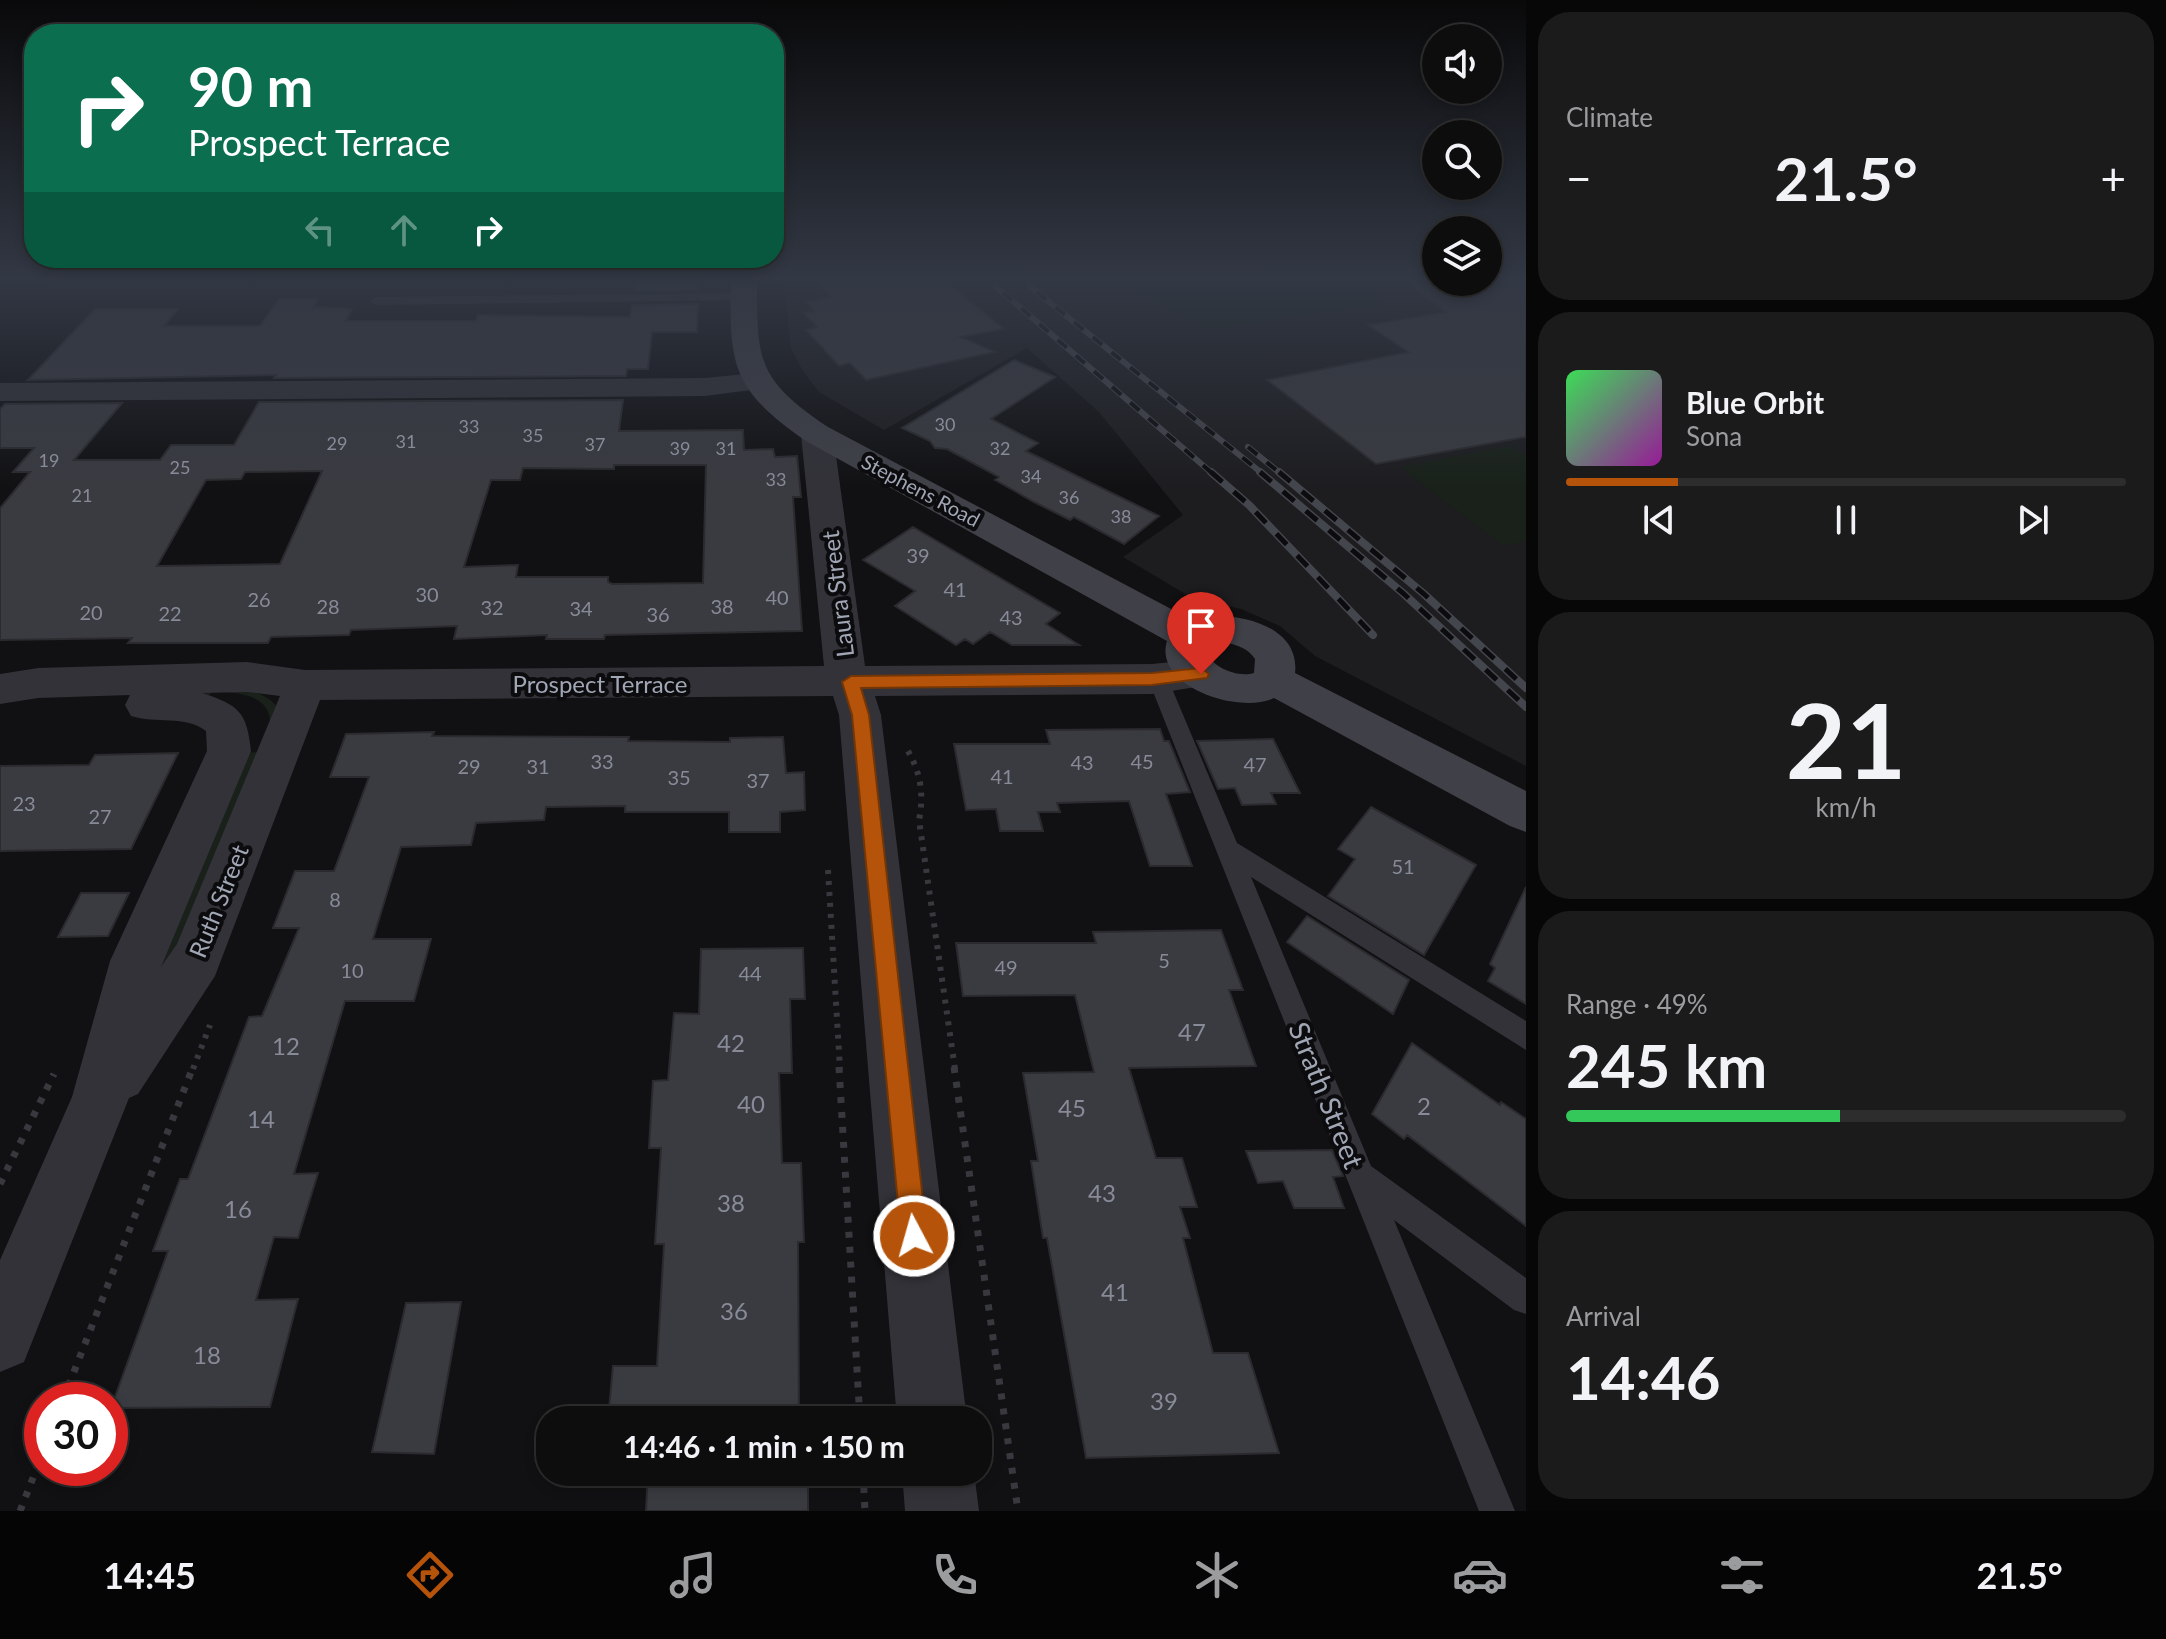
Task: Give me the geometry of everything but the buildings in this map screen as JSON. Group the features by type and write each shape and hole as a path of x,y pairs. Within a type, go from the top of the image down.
{"street":[{"path":"0,392 705,387 755,382 746,348"},
{"name":"Stephens Road","path":"755,382 778,407 817,434 1195,655"},
{"name":"Laura Street","path":"817,434 843,661 860,715 931,1406"},
{"path":"1228,628 1257,638 1276,658 1279,670 1274,680 1264,687 1249,690 1223,685 1195,655 1200,630 1228,628"},
{"name":"Prospect Terrace","path":"0,689 38,683 247,677 305,685 1158,679 1195,655"},
{"path":"1274,680 1526,813"},
{"name":"Ruth Street","path":"80,1081 197,959 305,685"},
{"name":"Ruth Street","path":"0,700 197,707 220,716 227,725 229,751 80,1081 0,1338"},
{"path":"939,1486 942,1511"}],"lane":[{"name":"Strath Street","path":"1158,679 1497,1511"},
{"path":"1227,849 1526,1037"},
{"path":"1361,1176 1526,1298"}],"path":[{"path":"907,741 908,755 919,770 923,799 919,820 1018,1511"},
{"path":"828,866 859,1406"},
{"path":"70,1382 214,1017"},
{"path":"0,1184 80,1081"},
{"path":"20,1511 30,1486"},
{"path":"864,1486 865,1511"}],"shaded area":[{"path":"791,348 1526,348 1526,766 1315,656 1280,626 1241,609 1194,599 1123,557 1183,515 1099,412 1027,348 884,430 819,392"},
{"path":"1511,446 1526,456 1526,541 1503,546 1400,467"},
{"path":"223,687 259,694 277,707 282,717 273,743 263,752 270,722 268,711 254,698 212,691 207,699 102,693 110,688"},
{"path":"263,752 224,850 165,982 154,987 151,981 242,753"}],"railway":[{"path":"1067,348 1213,474"},
{"path":"1106,348 1263,474"},
{"path":"1248,447 1281,474"},
{"path":"1211,472 1249,505 1373,635"},
{"path":"1260,472 1404,594 1526,707"},
{"path":"1279,472 1424,594 1526,688"}],"route":[{"path":"914,1236 859,704 851,682 1152,679 1201,674"}]}
